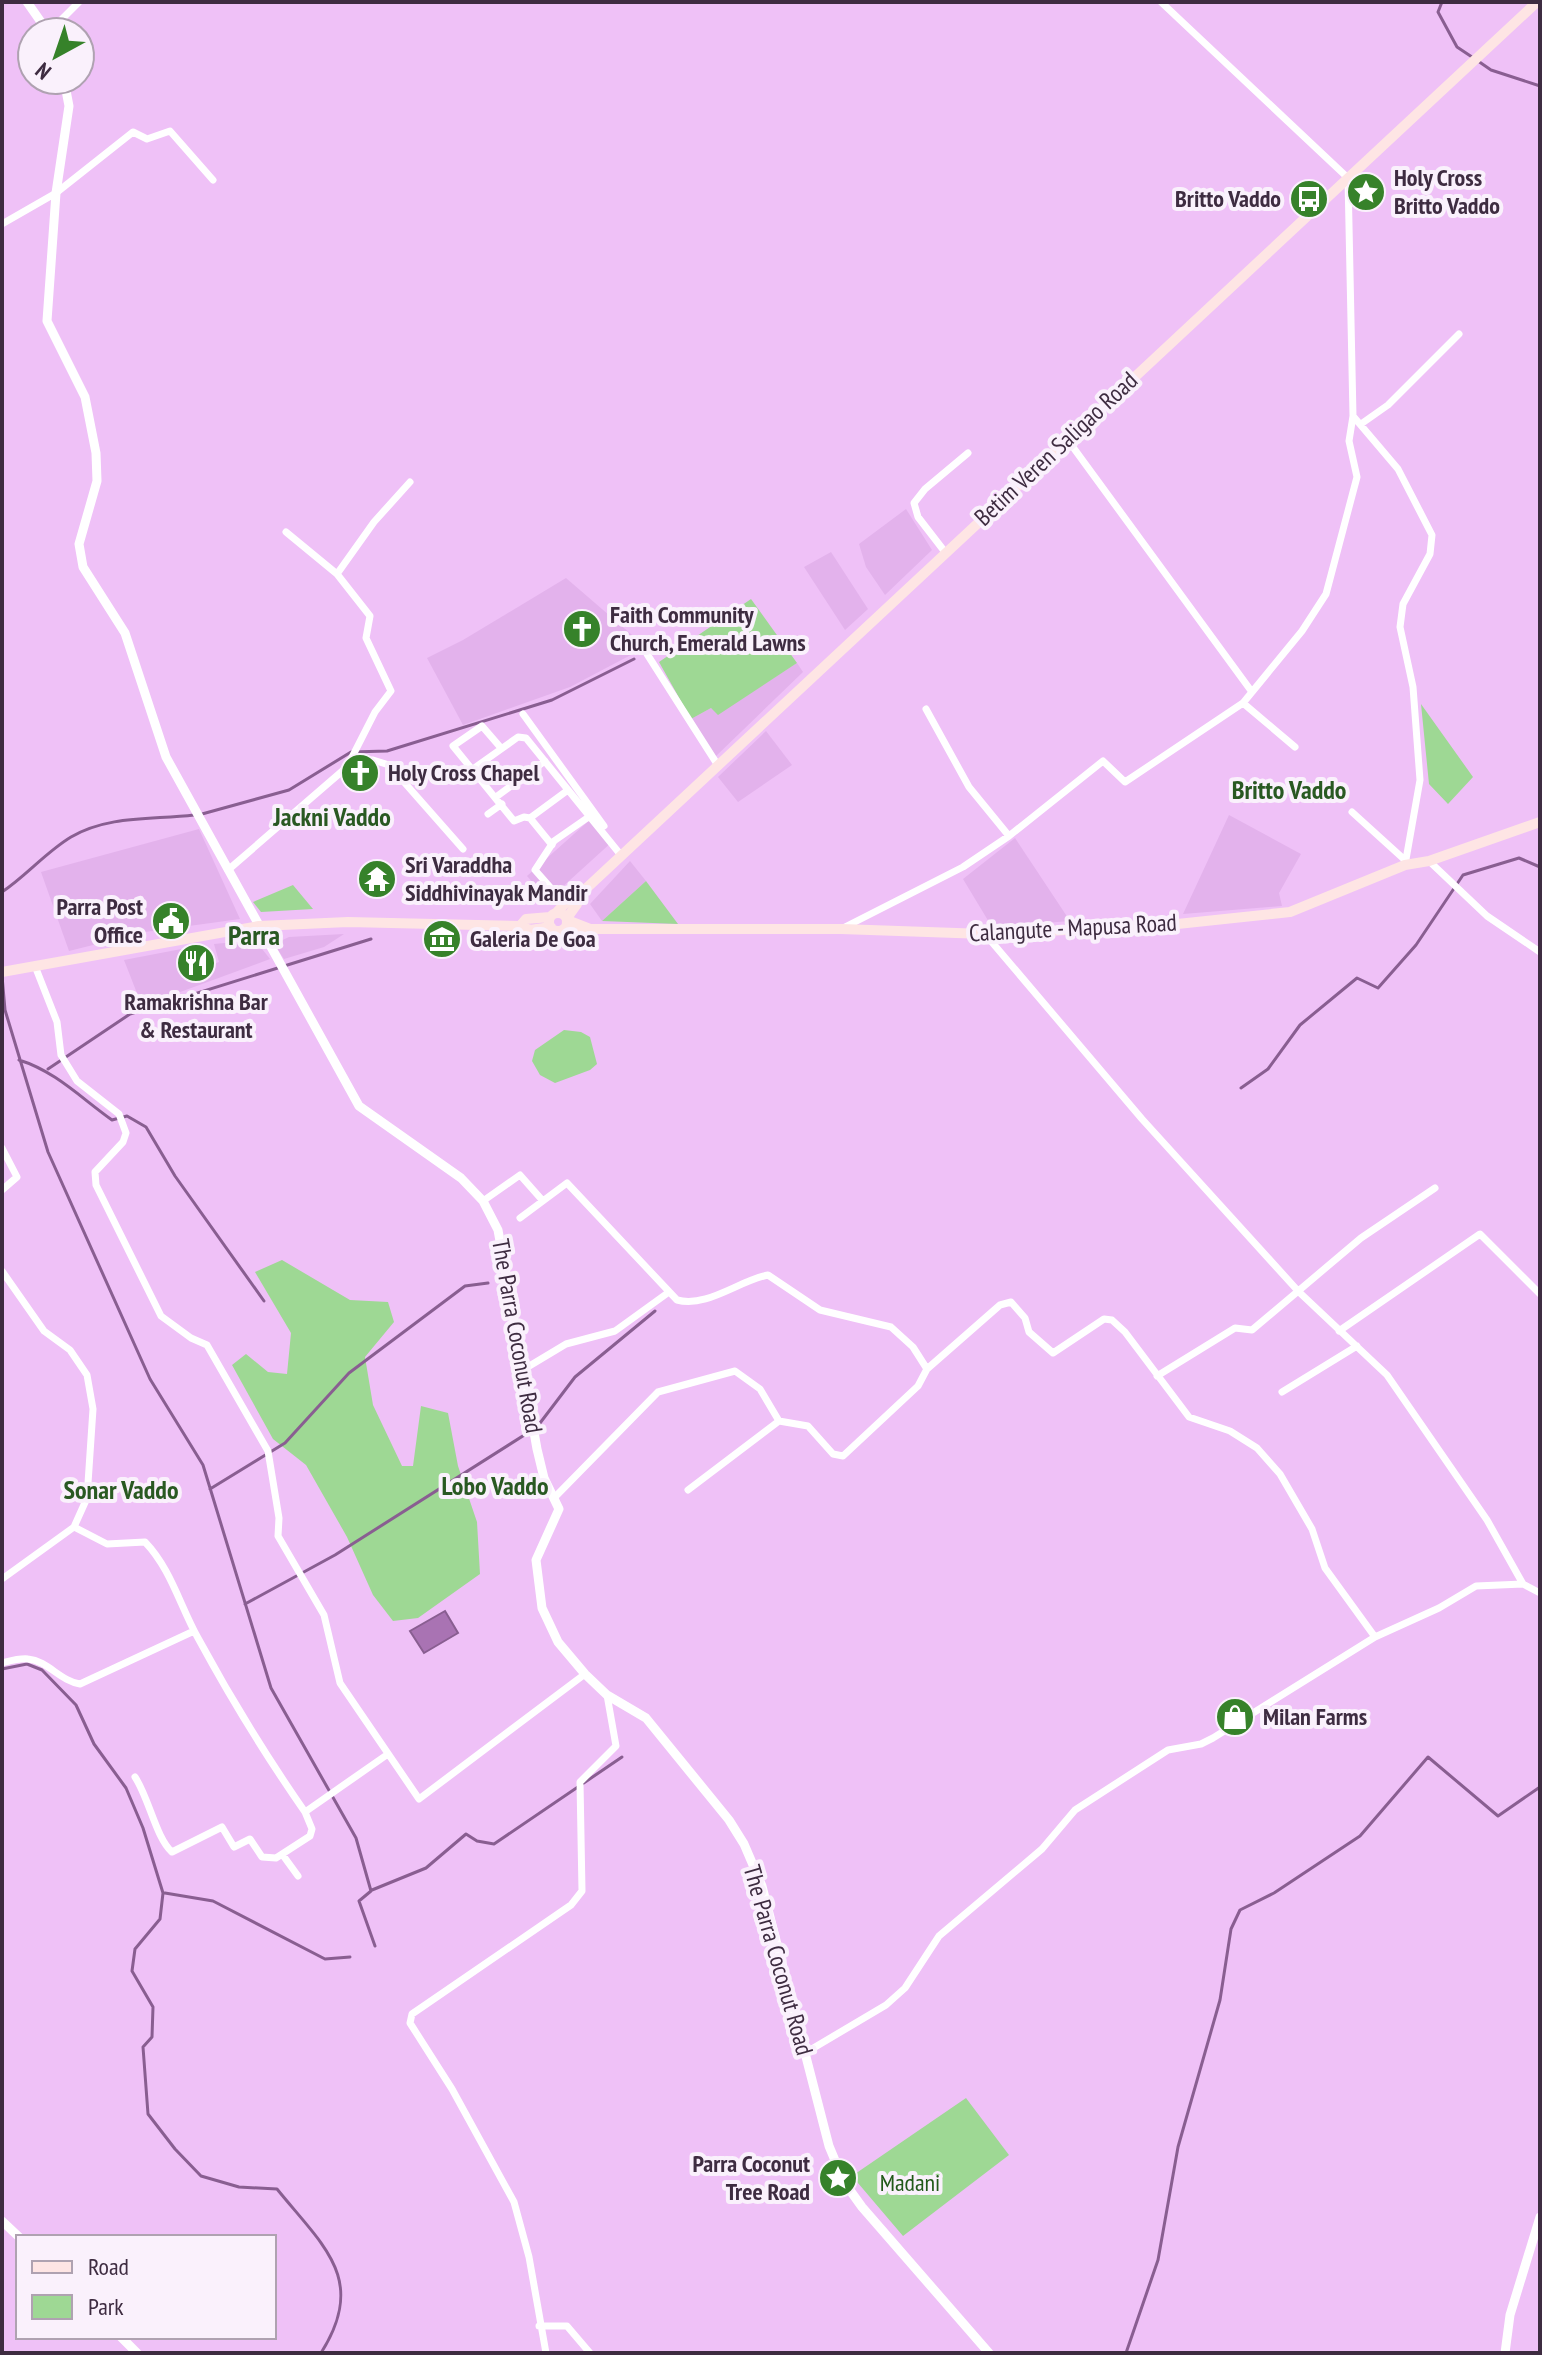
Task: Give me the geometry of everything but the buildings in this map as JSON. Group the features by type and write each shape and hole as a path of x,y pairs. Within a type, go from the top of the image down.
{"main road":[{"name":"Betim Veren Saligao Road","path":"560,918 577,904 577,897 622,852 1537,2"},
{"name":"Calangute - Mapusa Road","path":"4,971 259,926 348,922 520,926 530,930 560,918 590,929 841,929 985,934 1168,925 1290,912 1406,863 1429,861 1540,822"}],"street":[{"path":"65,16 79,2"},
{"path":"841,929 963,867 1009,836 1103,761 1125,782 1243,703 1326,594 1357,477 1349,441 1353,416 1348,178 1161,2"},
{"name":"The Parra Coconut Road","path":"67,96 69,106 56,193 47,321 85,397 96,453 97,481 79,544 83,567 125,633 166,757 359,1106 461,1178 483,1201 498,1230 521,1371 544,1478 559,1509 554,1525 543,1538 536,1560 542,1608 558,1642 585,1674 607,1695 646,1718 729,1820 744,1844 762,1886 829,2146 844,2182 989,2353"},
{"path":"2,224 56,193 133,132 147,139 170,131 213,180"},
{"path":"1361,424 1388,405 1459,334"},
{"path":"1353,416 1398,469 1432,535 1430,554 1403,604 1400,627 1413,687 1420,780 1406,863"},
{"path":"1067,439 1252,692"},
{"path":"945,552 918,517 914,503 925,489 968,453"},
{"path":"337,574 374,522 410,482"},
{"path":"228,870 347,767 375,712 391,691 366,638 370,616 337,574 286,532"},
{"path":"647,654 717,764"},
{"path":"1243,703 1295,747"},
{"path":"926,709 969,787 1009,836"},
{"path":"523,714 622,852"},
{"path":"501,748 485,727 478,727 453,746 514,821 530,818 568,790"},
{"path":"473,769 522,736 622,852"},
{"path":"347,767 373,760 389,765 463,849"},
{"path":"496,797 545,761"},
{"path":"488,814 502,804"},
{"path":"1352,812 1406,863"},
{"path":"560,918 535,873 552,845 590,816"},
{"path":"530,818 552,845"},
{"path":"1429,861 1487,916 1540,952"},
{"path":"985,934 1142,1119 1299,1292 1387,1375 1487,1520 1523,1584"},
{"path":"35,966 57,1022 61,1055 77,1081 119,1114 126,1133 123,1142 95,1172 96,1185 161,1316 191,1338 207,1345 268,1451 279,1518 278,1536 324,1615 340,1683 419,1799 585,1674"},
{"path":"2,1148 17,1177 2,1190"},
{"path":"483,1201 520,1175 543,1201"},
{"path":"520,1218 567,1183 677,1300 694,1304 749,1279 768,1275 820,1310 891,1327 913,1347 927,1369"},
{"path":"1157,1376 1235,1328 1252,1330 1361,1238 1435,1188"},
{"path":"1339,1331 1480,1234 1540,1294"},
{"path":"2,1271 44,1331 70,1350 87,1375 93,1409 87,1498 74,1527 2,1579"},
{"path":"521,1371 566,1344 615,1331 669,1292"},
{"path":"688,1490 779,1421 808,1426 833,1454 843,1456 918,1386 927,1369 1000,1305 1011,1302 1025,1318 1029,1332 1053,1353 1104,1319 1112,1320 1189,1417 1230,1431 1257,1448 1280,1474 1312,1529 1325,1568 1375,1637"},
{"path":"1282,1392 1357,1346"},
{"path":"554,1498 658,1392 735,1371 760,1389 779,1421"},
{"path":"74,1527 107,1544 145,1542 161,1559 194,1631 254,1738 305,1812 312,1829 310,1836 268,1859 262,1857 250,1839 234,1847 222,1827 172,1852 135,1777"},
{"path":"805,2053 886,2005 905,1988 939,1936 1042,1849 1075,1810 1168,1750 1213,1738 1375,1637 1439,1608 1476,1586 1523,1584 1540,1593"},
{"path":"2,1663 27,1658 44,1664 68,1682 80,1684 194,1631"},
{"path":"546,2353 529,2257 514,2202 452,2089 410,2023 412,2014 571,1905 582,1891 580,1782 616,1746 607,1695"},
{"path":"305,1812 388,1754"},
{"path":"282,1854 298,1876"},
{"path":"1505,2353 1510,2315 1540,2217"},
{"path":"2,2221 17,2235"},
{"path":"539,2326 567,2326 590,2353"}],"shaded area":[{"path":"906,509 932,550 885,595 866,567 859,544"},
{"path":"831,552 868,609 845,630 804,567"},
{"path":"566,578 646,647 570,687 463,725 427,658"},
{"path":"797,663 803,672 715,757 691,719 711,708 718,714"},
{"path":"766,731 792,765 738,802 718,777"},
{"path":"1229,815 1301,854 1279,893 1282,906 1183,914"},
{"path":"593,817 613,841 548,900 527,876"},
{"path":"199,829 240,919 145,932 69,951 41,872"},
{"path":"1015,838 1070,921 992,927 963,879"},
{"path":"630,861 646,881 602,921 590,904"},
{"path":"344,934 324,947 284,959 274,944 289,937"},
{"path":"255,940 270,959 142,1006 124,960 197,946 206,967 219,962 214,944"},
{"path":"445,1611 458,1633 424,1653 410,1631"}],"green space":[{"path":"751,599 797,663 718,715 711,708 691,719 659,662"},
{"path":"1421,704 1473,777 1448,804 1429,784"},
{"path":"646,881 678,924 602,921"},
{"path":"293,885 313,909 261,912 253,902"},
{"path":"564,1030 581,1032 590,1037 597,1064 590,1070 555,1083 540,1075 532,1061 535,1050"},
{"path":"282,1260 350,1300 388,1302 394,1322 365,1357 373,1405 402,1466 413,1466 421,1406 448,1413 458,1466 477,1522 480,1574 418,1618 393,1621 373,1595 347,1537 306,1465 273,1439 232,1365 246,1354 268,1372 287,1374 291,1333 255,1272"},
{"name":"Madani","path":"966,2098 1009,2155 903,2236 852,2176"}],"waterway":[{"path":"1442,2 1438,12 1457,47 1472,57"},
{"path":"1478,61 1491,70 1540,86"},
{"path":"202,814 289,790 351,752 387,751 552,700 634,659"},
{"path":"2,892 62,843 85,830 116,822 194,815"},
{"path":"1241,1088 1268,1069 1300,1025 1357,978 1378,988 1416,945 1463,875 1519,858 1540,867"},
{"path":"48,1069 130,1014 371,939"},
{"path":"2,976 5,1010 48,1152 150,1379 203,1465 271,1688 356,1838 371,1891 359,1901 375,1946"},
{"path":"19,1060 56,1078 112,1120 127,1116 146,1127 175,1176 264,1301"},
{"path":"210,1489 285,1443 349,1373 465,1286 488,1283"},
{"path":"245,1604 335,1555 537,1427 575,1377 655,1311"},
{"path":"2,1669 27,1664 42,1670 76,1705 94,1744 126,1788 143,1828 163,1893 160,1919 135,1949 132,1971 153,2007 152,2037 143,2047 148,2114 201,2176 239,2187 277,2189 324,2246 340,2284 340,2304 334,2327 321,2353"},
{"path":"372,1890 426,1868 466,1834 477,1841 494,1844 622,1757"},
{"path":"1126,2353 1158,2260 1178,2147 1220,2000 1231,1929 1240,1910 1274,1893 1360,1836 1428,1757 1498,1816 1540,1787"},
{"path":"165,1893 213,1901 325,1959 350,1957"}],"place":[{"name":"Holy Cross Britto Vaddo","path":"1366,192"},
{"name":"Britto Vaddo","path":"1309,199"},
{"name":"Faith Community Church, Emerald Lawns","path":"582,629"},
{"name":"Holy Cross Chapel","path":"360,773"},
{"name":"Sri Varaddha Siddhivinayak Mandir","path":"377,879"},
{"name":"Parra Post Office","path":"171,921"},
{"name":"Galeria De Goa","path":"442,939"},
{"name":"Ramakrishna Bar & Restaurant","path":"196,963"},
{"name":"Milan Farms","path":"1235,1717"},
{"name":"Parra Coconut Tree Road","path":"838,2178"}],"district":[{"name":"Britto Vaddo","path":"1289,790"},
{"name":"Jackni Vaddo","path":"332,817"},
{"name":"Parra","path":"254,935"},
{"name":"Lobo Vaddo","path":"495,1486"},
{"name":"Sonar Vaddo","path":"121,1490"}]}
